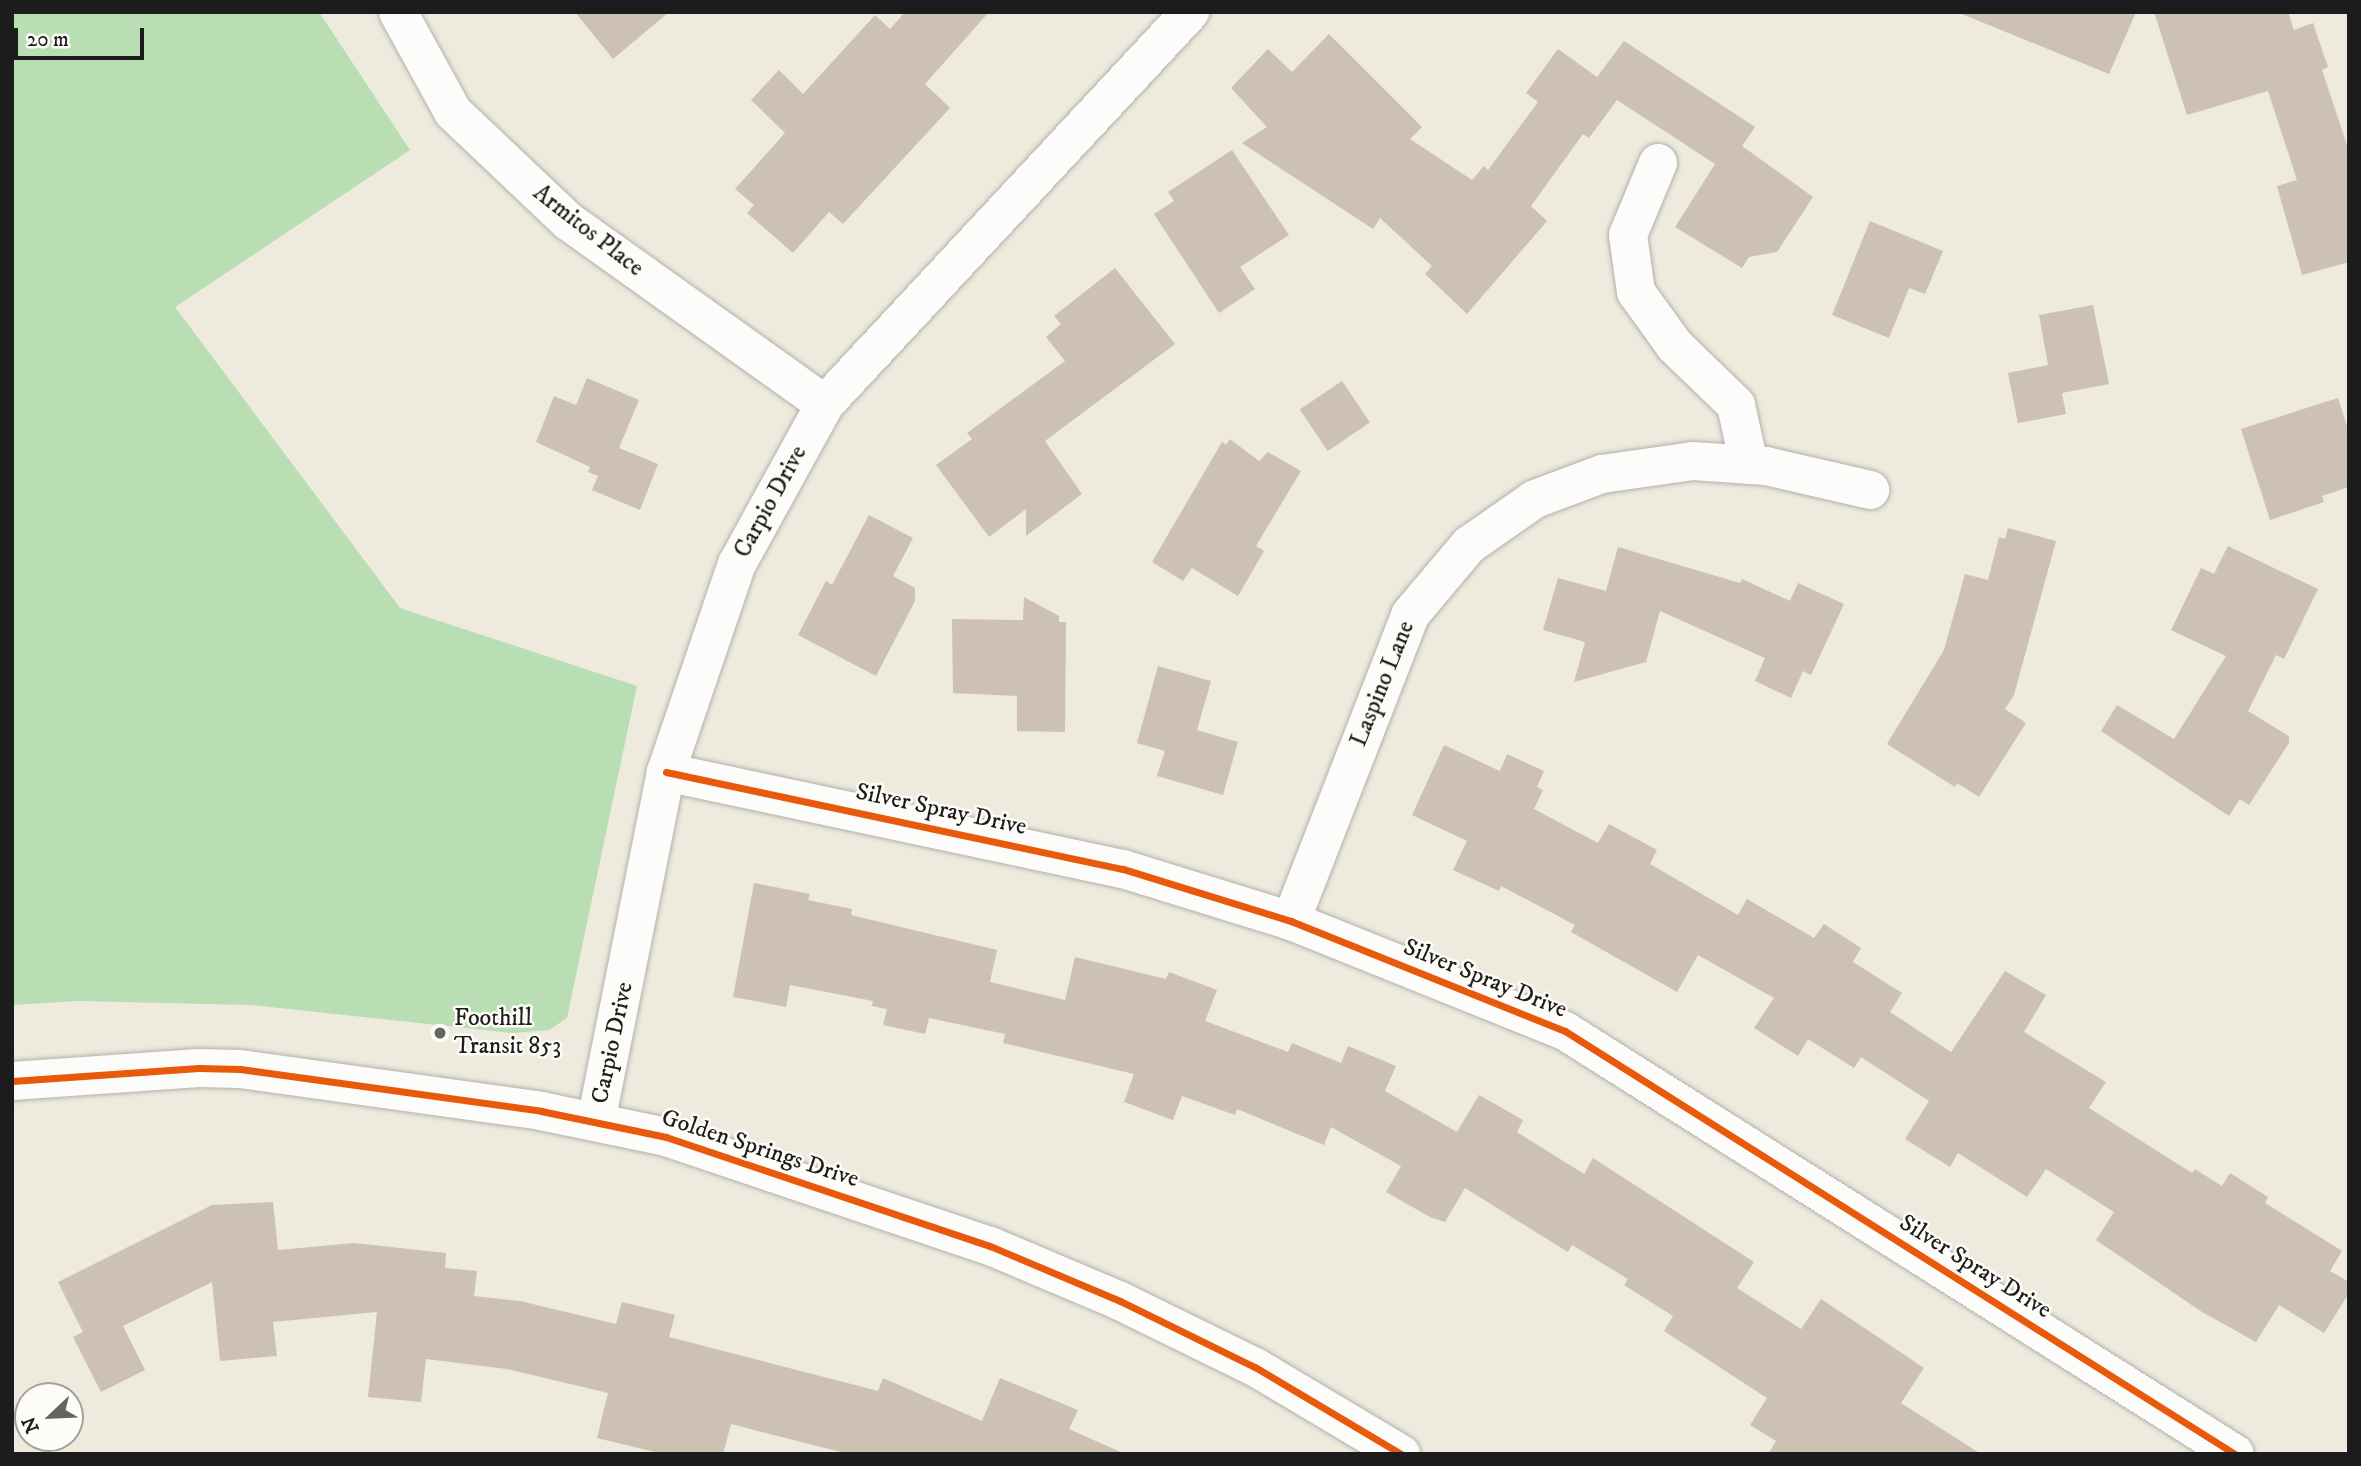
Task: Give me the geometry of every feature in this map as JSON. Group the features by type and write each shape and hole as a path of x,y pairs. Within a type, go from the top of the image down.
{"street":[{"name":"Armitos Place","path":"398,12 453,112 568,221 825,404"},
{"name":"Carpio Drive","path":"596,1122 666,772 737,564 825,404 1190,12"},
{"path":"1658,163 1628,235 1636,292 1675,346 1736,405 1749,465"},
{"name":"Laspino Lane","path":"1291,921 1410,615 1469,545 1535,499 1602,474 1693,461 1749,465 1870,490"},
{"name":"Silver Spray Drive","path":"666,772 1123,869 1291,921 1565,1031 2235,1454"},
{"name":"Golden Springs Drive","path":"12,1081 199,1068 240,1069 541,1111 666,1137 990,1246 1120,1301 1255,1367 1401,1454"}],"green space":[{"path":"12,12 319,12 410,150 175,307 400,608 637,686 567,1018 549,1030 513,1033 251,1005 78,1001 12,1005"}],"building":[{"path":"575,12 669,12 613,59"},
{"path":"905,12 989,12 925,84 950,108 843,224 829,212 793,253 747,213 754,205 735,189 785,133 751,100 779,70 803,94 875,15 890,29"},
{"path":"1957,12 2136,12 2109,74"},
{"path":"2154,12 2288,12 2294,30 2313,23 2328,67 2322,70 2349,151 2349,262 2302,275 2277,186 2297,180 2268,91 2187,115"},
{"path":"1329,34 1422,127 1410,139 1472,180 1484,166 1488,170 1538,102 1526,93 1558,49 1597,77 1624,41 1755,127 1742,146 1813,197 1777,252 1749,257 1742,268 1675,227 1715,164 1617,100 1589,138 1583,134 1531,206 1547,221 1467,314 1425,274 1432,266 1380,218 1373,229 1242,143 1267,127 1231,88 1268,49 1292,72"},
{"path":"1232,150 1289,235 1240,267 1255,289 1219,313 1154,214 1174,201 1168,192"},
{"path":"1870,221 1943,251 1925,294 1909,288 1889,338 1832,315"},
{"path":"1115,268 1175,344 1045,441 1082,494 1026,536 1026,509 989,537 936,465 972,439 967,433 1065,361 1046,337 1061,324 1054,316"},
{"path":"2093,305 2109,384 2062,393 2066,414 2018,423 2008,373 2048,365 2039,315"},
{"path":"587,378 639,400 619,448 658,464 640,510 592,490 598,476 588,472 590,467 536,442 554,396 576,405"},
{"path":"1342,381 1370,422 1328,451 1300,410"},
{"path":"2338,398 2349,432 2349,487 2322,496 2324,502 2270,520 2241,429"},
{"path":"1230,439 1259,461 1268,452 1301,471 1256,546 1264,551 1238,596 1192,568 1183,581 1152,562 1222,442 1226,445"},
{"path":"869,515 913,538 893,576 915,588 915,601 876,676 798,635 826,581 832,585"},
{"path":"2008,528 2056,541 2014,695 2005,709 2026,723 1979,797 1957,783 1955,787 1887,744 1944,650 1965,574 1988,580 1999,537 2005,539"},
{"path":"2228,546 2318,589 2284,659 2276,655 2248,711 2289,736 2289,743 2249,805 2240,799 2229,816 2101,731 2117,705 2174,739 2226,656 2171,630 2201,568 2214,574"},
{"path":"1618,547 1740,583 1742,579 1790,601 1798,583 1844,604 1811,675 1803,671 1791,698 1755,681 1765,658 1660,611 1646,662 1574,682 1585,642 1543,630 1558,578 1606,591"},
{"path":"1024,597 1059,616 1059,622 1066,622 1065,732 1017,731 1017,696 953,693 952,619 1023,620"},
{"path":"1158,666 1211,681 1197,730 1238,742 1223,795 1157,776 1165,751 1137,743"},
{"path":"1444,745 1500,771 1507,754 1544,771 1537,787 1543,790 1534,809 1598,843 1609,824 1657,850 1650,864 1738,915 1747,899 1814,938 1824,924 1861,948 1853,962 1902,993 1890,1012 1951,1052 2005,971 2046,995 2024,1032 2106,1082 2089,1108 2192,1173 2195,1169 2222,1186 2230,1173 2268,1197 2265,1203 2342,1251 2330,1271 2349,1282 2349,1293 2324,1333 2279,1305 2256,1342 2202,1312 2096,1240 2114,1212 2046,1169 2027,1197 1958,1153 1950,1167 1905,1139 1929,1101 1861,1057 1854,1068 1808,1039 1798,1056 1754,1028 1774,998 1698,955 1677,992 1571,932 1575,925 1501,886 1499,891 1453,870 1467,841 1412,815"},
{"path":"754,883 810,894 808,900 852,909 851,915 997,950 990,982 1065,1000 1075,957 1166,979 1169,972 1217,990 1205,1021 1288,1052 1292,1043 1341,1063 1348,1046 1396,1066 1385,1091 1457,1132 1479,1095 1523,1120 1517,1132 1584,1174 1593,1158 1754,1262 1737,1288 1801,1329 1821,1299 1924,1368 1901,1403 1981,1454 1768,1454 1776,1441 1750,1425 1767,1398 1664,1331 1673,1316 1624,1285 1628,1279 1572,1245 1568,1252 1465,1188 1445,1222 1430,1217 1386,1192 1401,1166 1331,1127 1324,1145 1237,1109 1235,1115 1182,1096 1173,1120 1124,1102 1134,1074 1003,1043 1005,1034 929,1018 925,1034 883,1025 887,1009 872,1006 873,1001 790,985 786,1007 733,997"},
{"path":"273,1202 278,1250 354,1243 446,1253 445,1268 477,1271 474,1296 520,1301 616,1324 622,1302 675,1315 669,1337 878,1391 883,1378 982,1421 1000,1378 1078,1410 1069,1429 1125,1454 849,1454 731,1424 723,1454 663,1454 597,1438 608,1393 507,1369 426,1359 421,1402 368,1397 377,1312 273,1322 277,1356 220,1361 212,1282 123,1326 145,1370 101,1392 73,1337 83,1332 58,1282 212,1205"}],"cycle path":[{"path":"666,772 1123,869 1291,921 1565,1031 2235,1454"},
{"path":"12,1081 199,1068 240,1069 541,1111 666,1137 990,1246 1120,1301 1255,1367 1401,1454"}],"place":[{"name":"Foothill Transit 853","path":"440,1033"}]}
